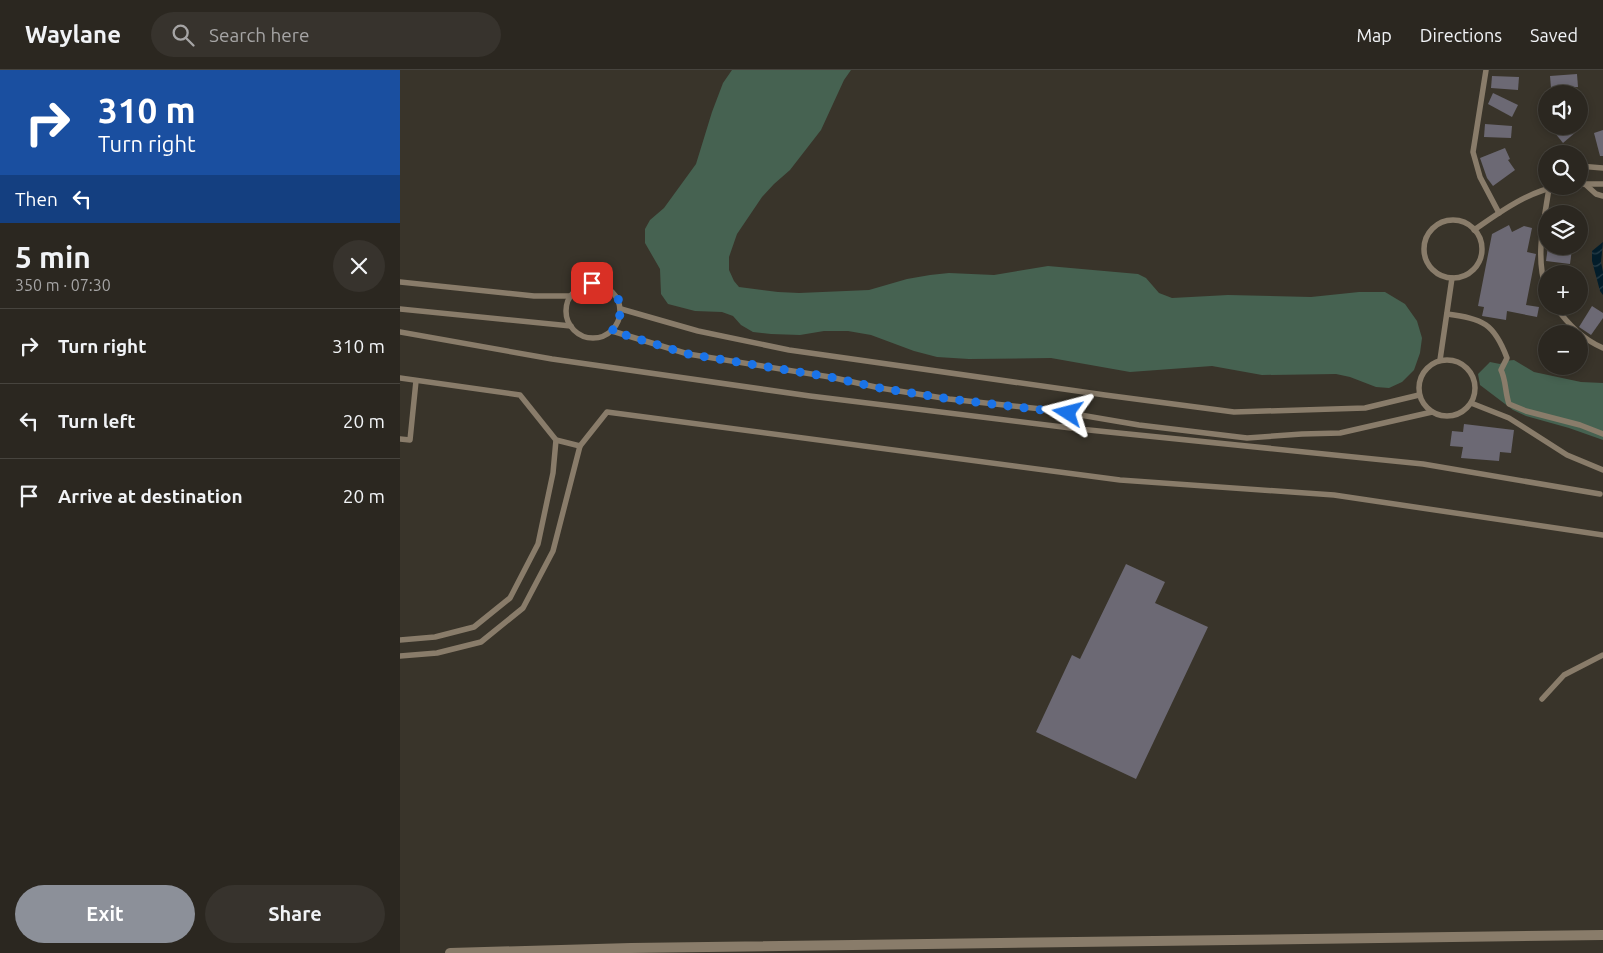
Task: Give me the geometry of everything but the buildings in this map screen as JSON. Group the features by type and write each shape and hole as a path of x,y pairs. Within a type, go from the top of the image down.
{"street":[{"path":"450,953 632,948 1603,935"}],"lane":[{"path":"1486,70 1473,152 1480,177 1499,213"},
{"path":"1588,167 1603,168"},
{"path":"1588,184 1603,184"},
{"path":"1588,188 1603,196"},
{"path":"1474,230 1499,213 1538,193"},
{"path":"1541,265 1540,254 1548,195"},
{"path":"1452,220 1470,226 1474,230 1481,242 1482,252 1474,269 1466,275 1452,278 1437,274 1426,260 1424,251 1425,242 1435,226 1452,220"},
{"path":"1440,360 1452,278"},
{"path":"400,282 534,296 570,296"},
{"path":"592,283 601,284 609,288 619,301 621,309 620,317 612,331 604,336 595,338 577,333 567,319 566,311 570,296 584,285 592,283"},
{"path":"400,309 571,326"},
{"path":"621,309 698,331 789,350 1234,412 1365,408 1419,395"},
{"path":"1447,314 1479,320 1491,328 1503,346 1508,358 1501,370 1504,377 1508,404 1521,410 1580,425 1603,434"},
{"path":"1561,315 1578,332 1603,348"},
{"path":"612,331 688,354 830,377 888,389 950,399 1051,410 1138,425 1247,438 1302,434 1340,434 1432,412"},
{"path":"400,332 552,359 810,396 1079,430 1423,464 1600,494"},
{"path":"1440,360 1458,362 1466,367 1472,375 1475,384 1471,403 1464,410 1446,416 1432,412 1423,404 1418,386 1425,370 1440,360"},
{"path":"400,378 520,395 556,440 580,446"},
{"path":"400,439 410,440 416,381"},
{"path":"1471,403 1508,418 1567,455 1603,470"},
{"path":"400,656 437,653 481,642 523,608 552,551 580,446 606,412 1120,480 1334,495 1603,535"},
{"path":"400,640 435,638 474,627 510,598 538,544 553,473 556,440"},
{"path":"1542,699 1564,675 1603,655"}],"green space":[{"path":"732,70 851,70 844,80 821,130 790,170 762,197 737,234 729,257 729,270 739,287 799,293 869,290 907,279 930,275 949,273 994,275 1048,266 1138,274 1146,278 1159,293 1172,298 1228,295 1311,297 1359,292 1385,292 1405,304 1417,321 1422,338 1420,353 1414,370 1402,382 1389,388 1376,387 1336,374 1262,375 1212,366 1130,372 1051,358 969,359 937,357 914,351 871,335 848,331 824,331 800,335 753,332 741,325 733,316 722,312 695,311 668,304 661,294 660,269 645,243 645,229 650,220 664,208 696,164 723,83"},
{"path":"1514,360 1538,373 1538,375 1548,375 1581,382 1603,383 1603,440 1526,416 1513,410 1480,385 1478,374 1490,362 1500,364 1504,361"}],"water":[{"path":"1603,242 1601,262 1603,295 1600,291 1592,261 1592,251"}],"route":[{"path":"592,283 601,284 609,288 619,301 620,317 612,331 688,354 950,399 1068,413"}]}
